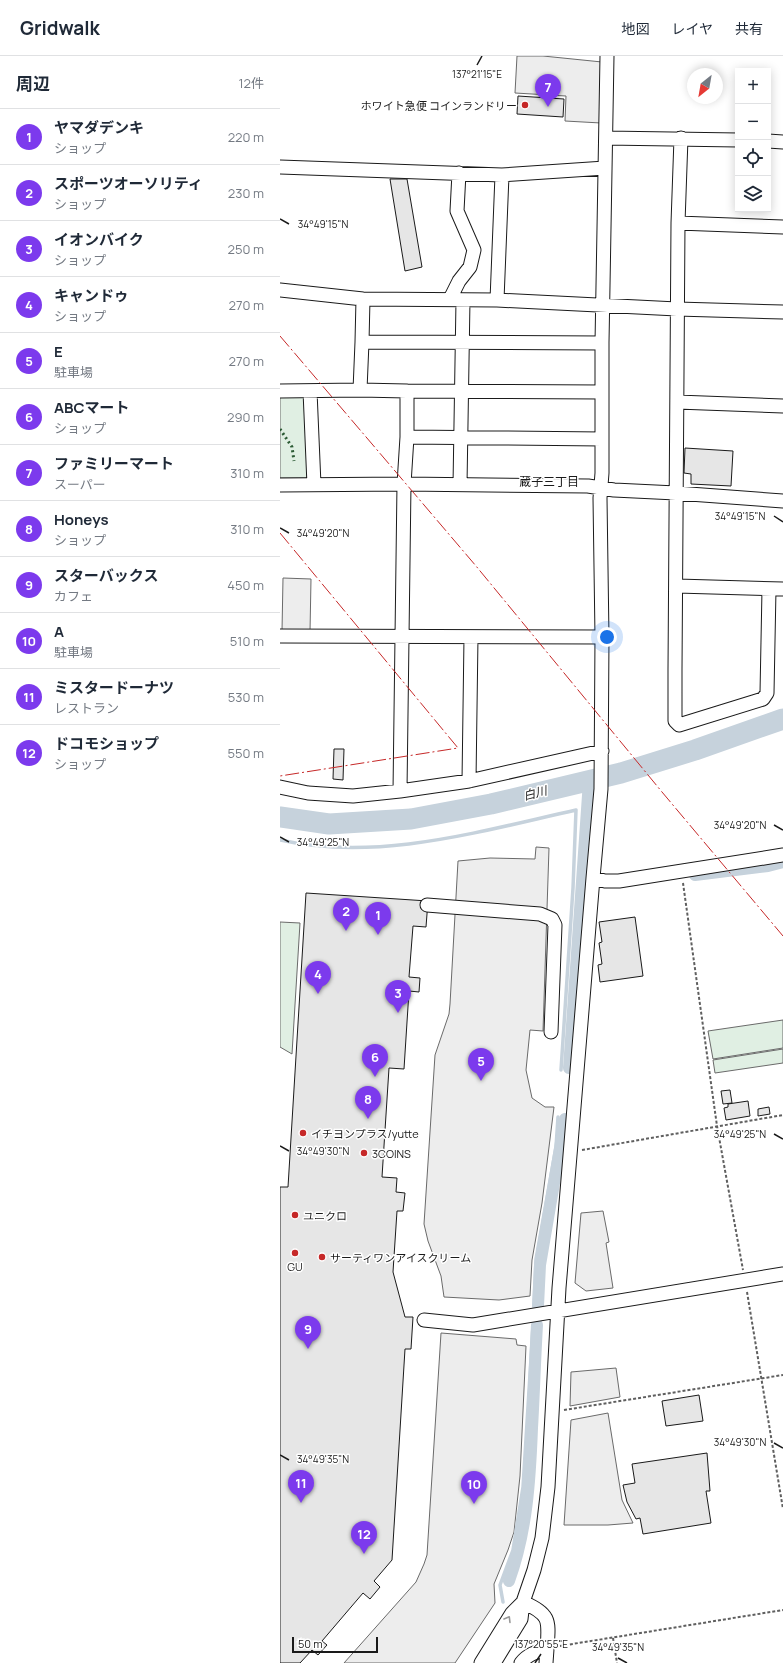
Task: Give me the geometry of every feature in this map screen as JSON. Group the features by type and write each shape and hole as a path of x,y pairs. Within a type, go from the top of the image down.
{"street":[{"path":"494,1663 521,1618 523,1602 534,1570 542,1538 548,1487 558,1312 601,790 602,343 604,313 607,56"},
{"path":"606,138 735,140"},
{"path":"681,138 677,309 677,586 675,721 679,725 763,699 767,693 769,589"},
{"path":"771,142 783,142"},
{"path":"280,167 502,175 605,168"},
{"path":"450,299 459,281 470,267 474,250 457,211 459,173"},
{"path":"497,300 502,175"},
{"path":"678,224 783,227"},
{"path":"280,290 363,299 497,300 603,304 677,309 783,312"},
{"path":"360,390 363,299"},
{"path":"460,486 463,300"},
{"path":"362,342 602,343"},
{"path":"280,391 360,390 602,392"},
{"path":"310,391 314,486"},
{"path":"400,791 404,484 407,437 407,391"},
{"path":"677,402 783,406"},
{"path":"407,437 602,439"},
{"path":"280,485 314,486 404,484 601,487 614,490 783,501"},
{"path":"677,586 783,589"},
{"path":"280,636 602,637"},
{"path":"469,781 471,637"},
{"path":"280,787 308,793 353,796 469,781 602,757"},
{"path":"593,878 605,881 618,881 783,855"},
{"path":"428,905 540,914 552,919 555,925 551,1032"},
{"path":"424,1320 473,1325 783,1274"},
{"path":"523,1602 540,1610 547,1619 549,1627 546,1663"},
{"path":"481,1663 512,1613 523,1602"},
{"path":"521,1663 531,1654 547,1650"}],"path":[{"path":"681,872 717,1126 762,1378 783,1508"},
{"path":"571,1152 670,1136 717,1126 783,1115"},
{"path":"557,1411 783,1375"},
{"path":"547,1650 560,1646 783,1610"},
{"path":"613,1638 617,1663"}],"green space":[{"path":"280,397 307,397 307,478 280,478"},
{"path":"280,922 300,923 292,1054 280,1047"},
{"path":"783,1020 783,1048 713,1059 708,1031"},
{"path":"783,1049 783,1063 715,1073 713,1060"}],"shaded area":[{"path":"517,56 543,56 602,62 601,123 565,121 566,96 515,93"},
{"path":"283,578 311,579 310,632 282,631"},
{"path":"536,847 549,848 543,1031 530,1030 526,1070 532,1098 545,1107 554,1107 542,1203 532,1260 530,1296 499,1300 444,1297 441,1276 428,1241 424,1224 435,1055 449,1014 450,1004 458,861 490,858 535,859"},
{"path":"603,1211 609,1242 606,1243 613,1288 586,1291 575,1283 581,1213"},
{"path":"441,1333 516,1339 517,1345 526,1346 520,1476 514,1532 494,1584 495,1603 455,1663 344,1663 416,1582 427,1555"},
{"path":"616,1368 620,1397 570,1406 571,1372"},
{"path":"608,1413 622,1500 633,1523 608,1525 564,1525 571,1420"}],"building":[{"path":"518,96 564,99 563,117 517,114"},
{"path":"390,179 407,179 422,267 405,271"},
{"path":"685,448 733,451 731,486 691,484 691,474 684,473"},
{"path":"334,749 344,749 343,780 333,779"},
{"path":"306,893 428,901 426,927 413,926 409,977 420,978 419,992 409,991 404,1069 389,1068 382,1177 397,1178 396,1192 405,1193 403,1211 397,1211 393,1272 405,1317 413,1317 411,1349 405,1349 392,1560 374,1581 380,1587 370,1599 363,1593 322,1641 327,1645 318,1655 312,1650 300,1663 280,1663 280,1187 288,1187"},
{"path":"635,917 643,976 600,982 598,965 602,964 599,943 602,942 599,922"},
{"path":"730,1090 732,1103 723,1104 721,1091"},
{"path":"748,1101 750,1116 726,1120 724,1108 728,1107 728,1104"},
{"path":"769,1107 770,1114 758,1116 758,1109"},
{"path":"699,1395 703,1421 666,1426 662,1401"},
{"path":"707,1453 710,1491 706,1491 711,1523 643,1534 640,1518 636,1519 627,1502 623,1485 635,1483 632,1464"}],"waterway":[{"name":"白川","path":"280,817 329,824 411,819 491,804 621,773 695,750 783,719"},
{"path":"569,1068 589,781"},
{"path":"280,840 317,846 354,848 392,846 466,835 576,810 573,888 561,1070"},
{"path":"695,875 768,866 783,862"},
{"path":"534,1306 536,1259 556,1147 558,1117"},
{"path":"538,1306 540,1265 565,1119"},
{"path":"509,1581 524,1524 530,1467 537,1325"},
{"path":"503,1602 500,1585 513,1550 523,1487 533,1326"}],"hedge":[{"path":"280,429 292,447 294,461"}],"power":[{"path":"280,336 476,566 783,936"},
{"path":"280,533 458,748 280,776"}],"place":[{"name":"ホワイト急便 コインランドリー","path":"525,105"},
{"name":"ファミリーマート","path":"548,107"},
{"name":"スポーツオーソリティ","path":"346,931"},
{"name":"ヤマダデンキ","path":"378,935"},
{"name":"キャンドゥ","path":"318,994"},
{"name":"イオンバイク","path":"398,1013"},
{"name":"ABCマート","path":"375,1077"},
{"name":"E","path":"481,1081"},
{"name":"Honeys","path":"368,1119"},
{"name":"イチヨンプラス/yutte","path":"303,1133"},
{"name":"3COINS","path":"364,1153"},
{"name":"ユニクロ","path":"295,1215"},
{"name":"GU","path":"295,1253"},
{"name":"サーティワンアイスクリーム","path":"322,1257"},
{"name":"スターバックス","path":"308,1349"},
{"name":"ミスタードーナツ","path":"301,1503"},
{"name":"A","path":"474,1504"},
{"name":"ドコモショップ","path":"364,1554"}],"district":[{"name":"蔵子三丁目","path":"549,481"}]}
